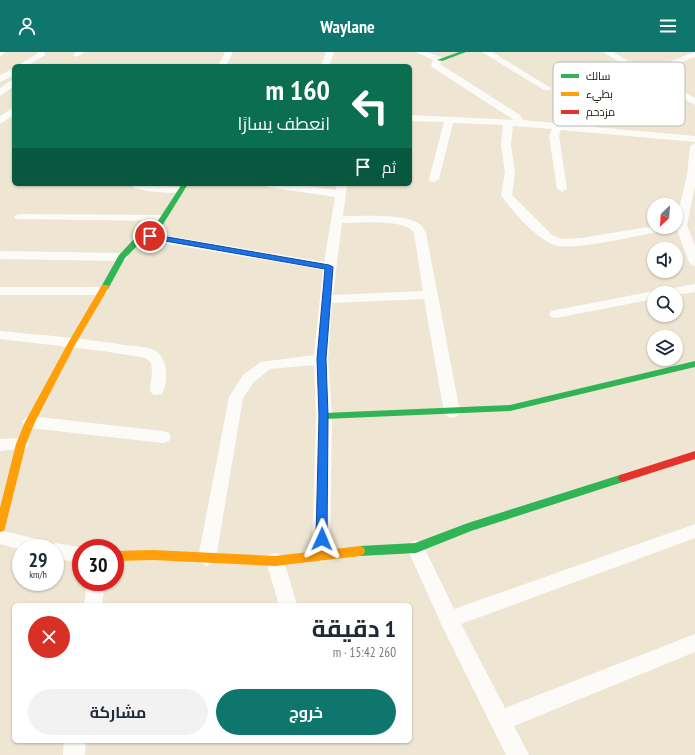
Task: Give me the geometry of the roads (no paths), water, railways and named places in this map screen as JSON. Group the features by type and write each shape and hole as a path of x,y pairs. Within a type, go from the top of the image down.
{"street":[{"path":"25,64 41,55 41,52"},
{"path":"223,64 229,52"},
{"path":"326,64 330,52"},
{"path":"418,52 440,60"},
{"path":"464,52 437,61 436,65 517,117 520,123"},
{"path":"486,52 547,88"},
{"path":"607,52 624,62"},
{"path":"675,62 695,54"},
{"path":"0,79 12,72"},
{"path":"0,82 12,84"},
{"path":"0,93 12,85"},
{"path":"691,95 695,102"},
{"path":"0,108 12,109"},
{"path":"0,121 12,111"},
{"path":"412,118 520,123 695,139"},
{"path":"434,180 449,120"},
{"path":"508,123 506,145 510,172 506,195 524,216 548,238 559,243 580,242 647,230"},
{"path":"557,127 554,136 562,189"},
{"path":"683,207 694,167 695,146"},
{"path":"138,186 182,187"},
{"path":"297,186 341,189 329,267 321,359 324,416 321,554"},
{"path":"150,236 182,187"},
{"path":"20,217 163,218"},
{"path":"336,220 396,221 415,226 420,233 452,412"},
{"path":"682,234 695,262"},
{"path":"0,528 21,444 30,422 72,343 122,257 137,241 150,236 329,267"},
{"path":"0,255 122,257"},
{"path":"683,290 695,288"},
{"path":"0,291 102,291"},
{"path":"327,299 430,295"},
{"path":"556,314 647,297"},
{"path":"0,335 150,354 158,362 159,372 157,390"},
{"path":"207,558 236,397 248,379 266,365 321,359"},
{"path":"324,416 452,412 510,408 695,364"},
{"path":"30,422 163,438"},
{"path":"0,445 21,444"},
{"path":"124,556 153,555 275,561 321,554 374,549 416,548 468,527 695,456"},
{"path":"448,620 695,531"},
{"path":"0,537 12,540"},
{"path":"416,548 448,620 518,755"},
{"path":"275,561 287,603"},
{"path":"93,603 95,591"},
{"path":"500,721 695,643"},
{"path":"74,755 75,743"}]}
